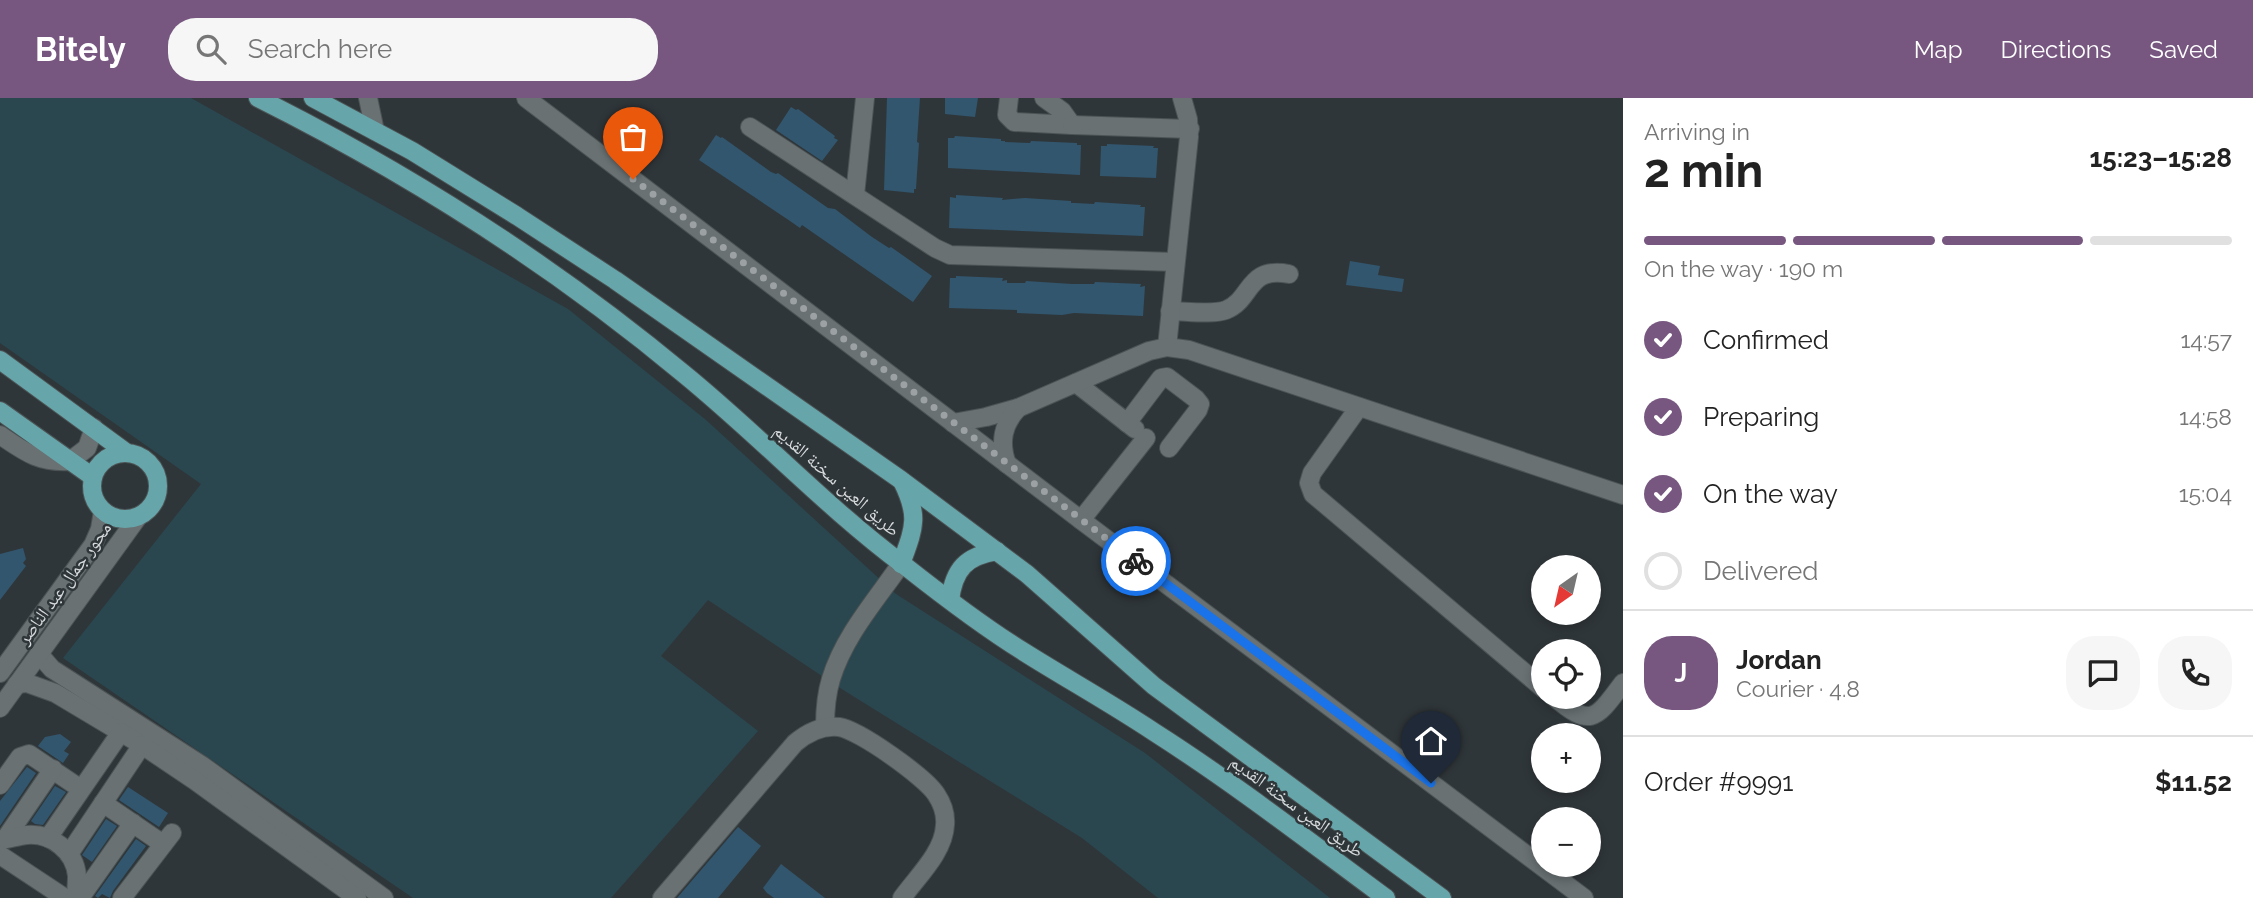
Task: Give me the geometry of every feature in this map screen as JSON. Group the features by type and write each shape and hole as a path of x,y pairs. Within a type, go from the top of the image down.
{"main road":[{"name":"طريق العين سخنة القديم","path":"258,98 389,168 491,232 590,300 684,374 832,507 901,564 1021,650 1154,731 1214,772 1387,898"},
{"name":"طريق العين سخنة القديم","path":"313,98 412,151 517,216 615,280 901,480 997,551 1154,685 1442,898"},
{"path":"0,360 127,453 141,457 153,467 158,481 155,503 138,517 131,519 116,518 103,511 92,492 93,477 106,459 127,453"},
{"path":"0,411 93,477"},
{"path":"901,480 911,498 914,528 901,564"},
{"path":"950,600 955,578 968,560 982,553 997,551"}],"street":[{"path":"368,98 375,131"},
{"path":"526,98 1584,898"},
{"path":"855,195 865,98"},
{"path":"1009,98 1007,115 1014,122 1189,129"},
{"path":"1044,98 1062,111 1072,125"},
{"path":"1167,347 1189,129 1182,98"},
{"path":"750,127 935,248 950,255 1175,262"},
{"path":"1170,311 1223,311 1232,306 1257,278 1278,271 1289,274"},
{"path":"953,423 1018,408 1149,351 1167,347 1189,350 1623,495"},
{"path":"1127,423 1161,378 1167,377 1200,404 1169,449"},
{"path":"1076,383 1149,440 1082,520"},
{"path":"1359,407 1312,473 1309,483 1312,494 1531,678"},
{"path":"1007,464 1003,438 1007,422 1018,408"},
{"path":"0,435 41,460 70,461 87,448 94,428"},
{"name":"محور جمال عبد الناصر","path":"0,673 93,545 100,529 103,511"},
{"name":"محور جمال عبد الناصر","path":"0,708 138,517"},
{"path":"825,727 830,680 838,661 859,624 901,564"},
{"path":"39,654 52,669 203,766 384,898"},
{"path":"1569,709 1575,714 1592,715 1605,707 1623,682"},
{"path":"17,684 40,686 121,732 194,780 357,898"},
{"path":"662,898 795,743 814,730 825,727 858,733 930,786 942,803 945,823 941,843 902,898"},
{"path":"48,838 121,732"},
{"path":"69,854 142,746"},
{"path":"0,785 20,757 26,754 32,755 81,789"},
{"path":"2,845 53,769"},
{"path":"103,803 133,823 167,838 122,898"},
{"path":"78,898 133,823"},
{"path":"2,845 28,835 48,838 63,847 69,854 77,877 78,898"},
{"path":"2,845 65,898"}],"shaded area":[{"path":"0,98 191,98 568,309 706,420 896,594 1145,753 1330,898 1158,898 1082,838 840,688 708,600 661,656 758,731 611,898 413,898 63,658 201,484 0,343"}],"building":[{"path":"887,98 920,98 914,193 884,190"},
{"path":"945,98 978,98 975,117 945,114"},
{"path":"791,107 798,109 838,140 822,161 776,130"},
{"path":"716,135 828,208 835,209 932,276 913,302 802,225 800,228 699,160"},
{"path":"955,136 1001,139 1005,142 1077,143 1081,145 1080,175 948,168 948,138"},
{"path":"1107,144 1158,148 1156,178 1100,176 1101,146"},
{"path":"956,195 1003,198 1002,200 1025,198 1071,203 1141,205 1140,207 1145,207 1143,236 949,228 950,197 956,198"},
{"path":"1350,261 1380,266 1378,275 1404,279 1402,292 1346,285"},
{"path":"950,278 1003,278 1002,281 1007,280 1007,283 1026,281 1141,284 1140,287 1145,286 1143,316 1074,313 1062,315 1017,313 1017,310 949,308"},
{"path":"23,548 26,559 23,563 26,566 0,600 0,554"},
{"path":"60,734 71,742 64,751 69,754 63,763 38,746 45,737"},
{"path":"27,767 36,773 0,826 0,801"},
{"path":"55,786 66,792 43,825 35,824 31,821"},
{"path":"128,787 168,813 159,827 119,800"},
{"path":"106,819 117,826 92,862 82,855"},
{"path":"738,827 761,846 718,898 677,898"},
{"path":"136,839 146,846 110,898 102,894 98,898 95,896"},
{"path":"781,864 825,898 774,898 767,893 763,888"}],"way so far":[{"path":"633,179 1136,561"}],"route":[{"path":"1136,561 1431,783"}]}
